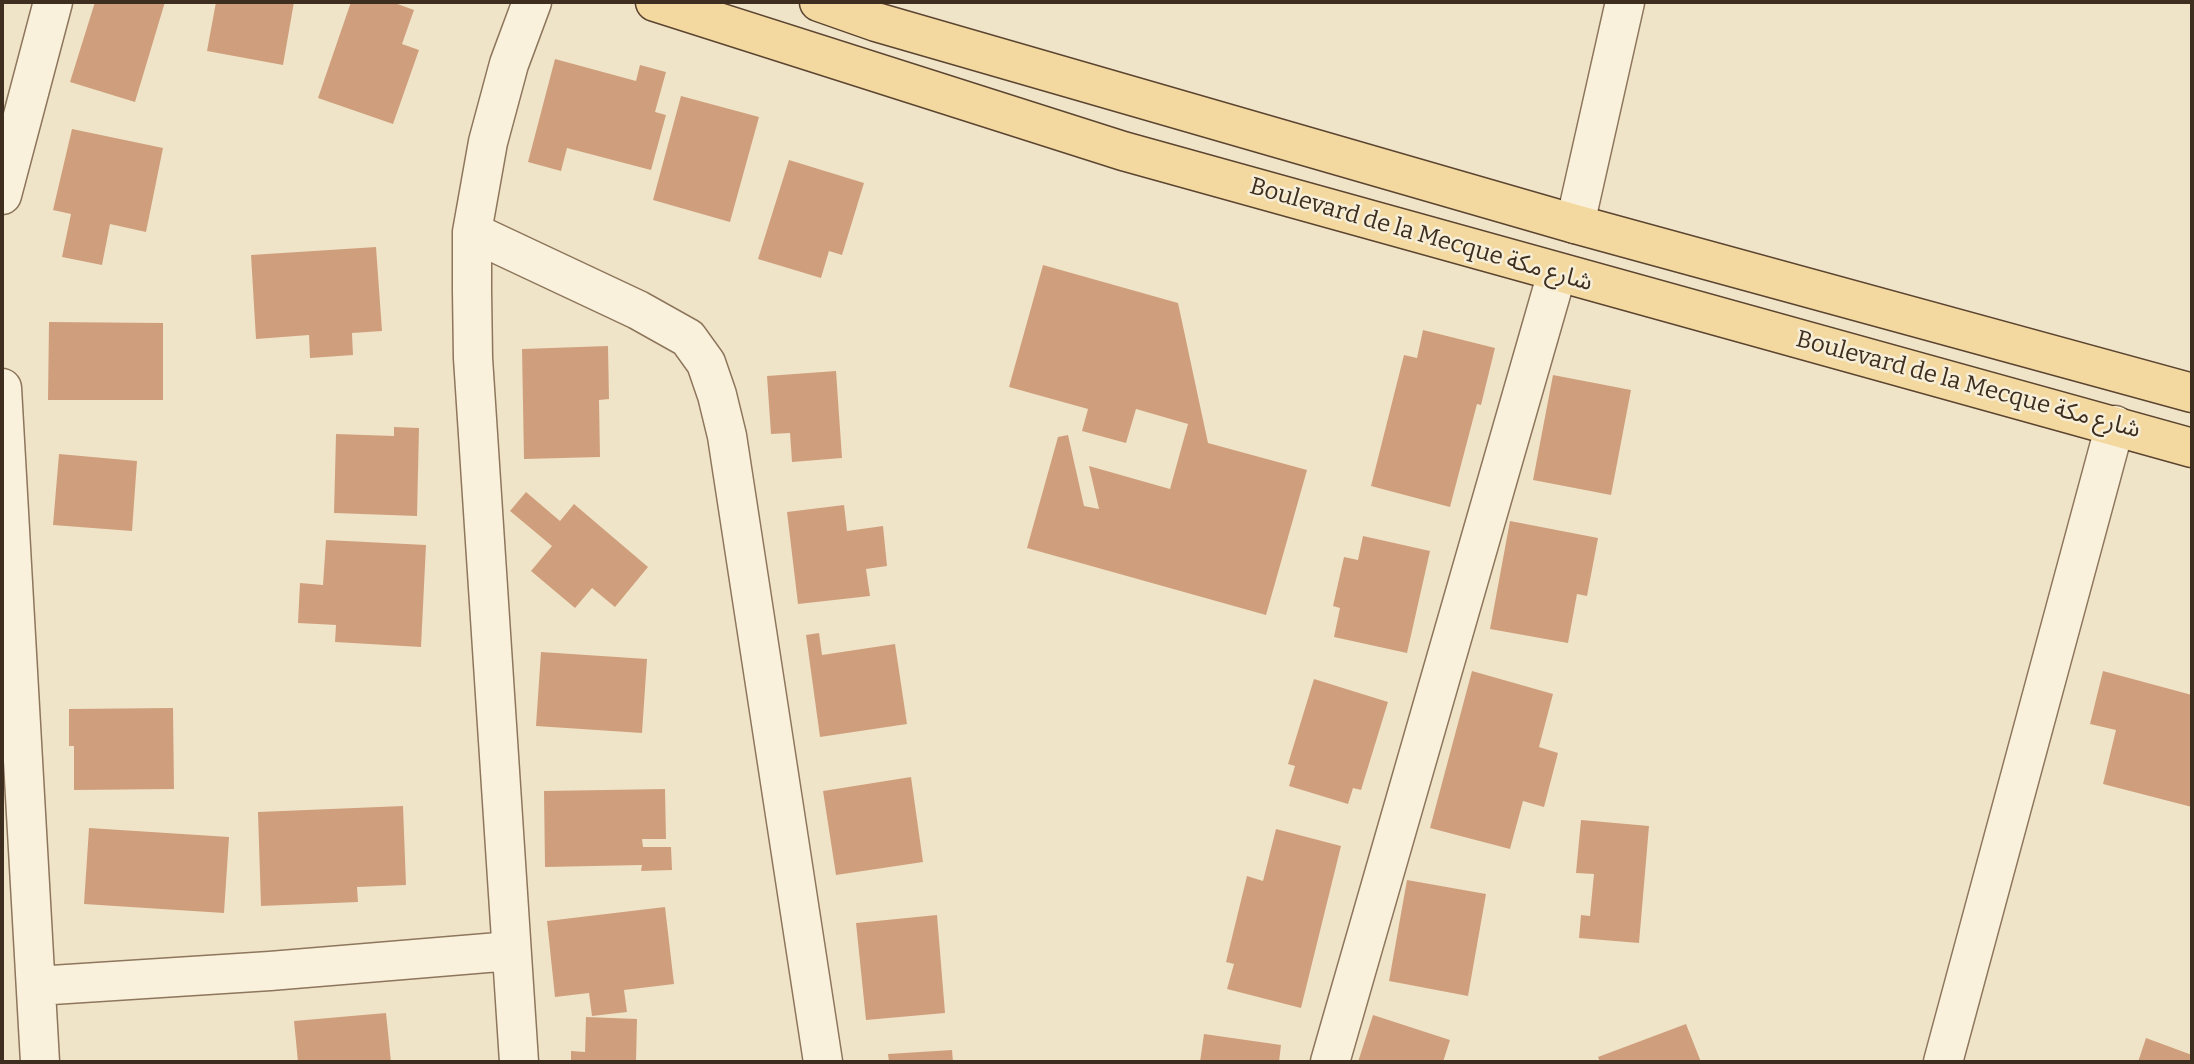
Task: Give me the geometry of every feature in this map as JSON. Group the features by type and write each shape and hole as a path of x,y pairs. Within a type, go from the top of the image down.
{"main road":[{"name":"Boulevard de la Mecque شارع مكة","path":"655,2 1123,151 2192,448"},
{"name":"Boulevard de la Mecque شارع مكة","path":"819,2 879,12 1575,224 2192,393"}],"street":[{"path":"2,195 54,2"},
{"path":"519,1062 472,358 472,232 488,142 509,64 532,2"},
{"path":"1575,224 1625,2"},
{"path":"472,232 638,310 688,338 706,363 725,425 736,490 823,1062"},
{"path":"1330,1062 1557,273"},
{"path":"2,388 40,1062"},
{"path":"1943,1062 2115,425"},
{"path":"36,986 270,971 511,951"}],"building":[{"path":"95,2 165,2 135,102 70,82"},
{"path":"216,2 294,2 283,65 207,51"},
{"path":"351,2 392,2 414,10 402,44 419,50 393,124 318,98"},
{"path":"555,59 636,81 640,65 666,72 655,112 666,115 651,170 567,148 561,171 528,162"},
{"path":"681,96 759,117 730,222 653,200"},
{"path":"72,129 163,148 146,232 110,224 102,265 62,257 71,214 53,210"},
{"path":"789,160 864,183 842,255 829,251 821,278 758,259"},
{"path":"376,247 382,331 352,333 353,355 310,358 309,335 256,339 251,255"},
{"path":"1043,265 1178,303 1208,443 1307,470 1266,615 1027,548 1058,437 1068,435 1084,506 1099,509 1089,466 1170,489 1188,424 1136,409 1126,443 1082,431 1088,409 1009,387"},
{"path":"49,322 163,323 163,400 48,400"},
{"path":"1423,330 1495,348 1450,507 1371,486 1404,355 1417,358"},
{"path":"608,346 609,399 599,400 600,457 524,459 522,349"},
{"path":"836,371 842,458 792,462 790,433 771,434 767,376"},
{"path":"1553,375 1631,390 1611,495 1533,480"},
{"path":"394,427 419,428 417,516 334,513 336,434 394,436"},
{"path":"59,454 137,461 132,531 53,525"},
{"path":"526,492 560,521 574,504 648,567 615,607 592,588 575,608 531,571 552,546 510,511"},
{"path":"844,505 847,531 883,526 887,566 866,569 870,596 798,604 787,512"},
{"path":"1510,521 1598,538 1587,596 1577,594 1568,643 1490,629"},
{"path":"1363,536 1430,551 1407,653 1334,637 1340,608 1333,606 1344,557 1358,560"},
{"path":"326,540 426,545 421,647 335,642 336,625 298,623 300,583 323,585"},
{"path":"819,633 822,655 895,644 907,724 820,737 806,635"},
{"path":"541,652 647,659 642,733 536,726"},
{"path":"1472,671 1553,694 1539,747 1558,753 1544,807 1523,801 1510,849 1430,828"},
{"path":"2103,671 2192,695 2192,807 2103,784 2116,730 2090,724"},
{"path":"1314,679 1388,702 1361,790 1353,788 1348,804 1289,786 1295,766 1288,764"},
{"path":"173,708 174,789 74,790 74,746 69,746 69,709"},
{"path":"911,777 923,862 836,875 823,791"},
{"path":"665,789 666,839 642,839 643,847 671,847 672,870 641,871 642,865 545,867 544,791"},
{"path":"403,806 406,885 357,887 358,902 261,906 258,812"},
{"path":"1581,820 1649,826 1639,943 1579,938 1581,915 1590,916 1594,874 1576,873"},
{"path":"89,828 229,837 224,913 84,904"},
{"path":"1276,829 1341,846 1301,1008 1227,989 1234,964 1226,962 1247,876 1263,881"},
{"path":"1407,880 1486,894 1468,996 1389,981"},
{"path":"665,907 674,984 624,990 627,1012 592,1016 589,993 555,997 547,921"},
{"path":"937,915 945,1013 866,1020 856,923"},
{"path":"386,1013 391,1062 298,1062 294,1021"},
{"path":"1373,1015 1450,1040 1443,1062 1358,1062"},
{"path":"586,1017 637,1019 636,1062 571,1062 571,1051 585,1052"},
{"path":"1686,1024 1701,1062 1600,1062 1598,1057"},
{"path":"1204,1034 1281,1045 1279,1062 1200,1062"},
{"path":"2146,1038 2192,1055 2192,1062 2138,1062"},
{"path":"952,1050 953,1062 889,1062 888,1054"}]}
